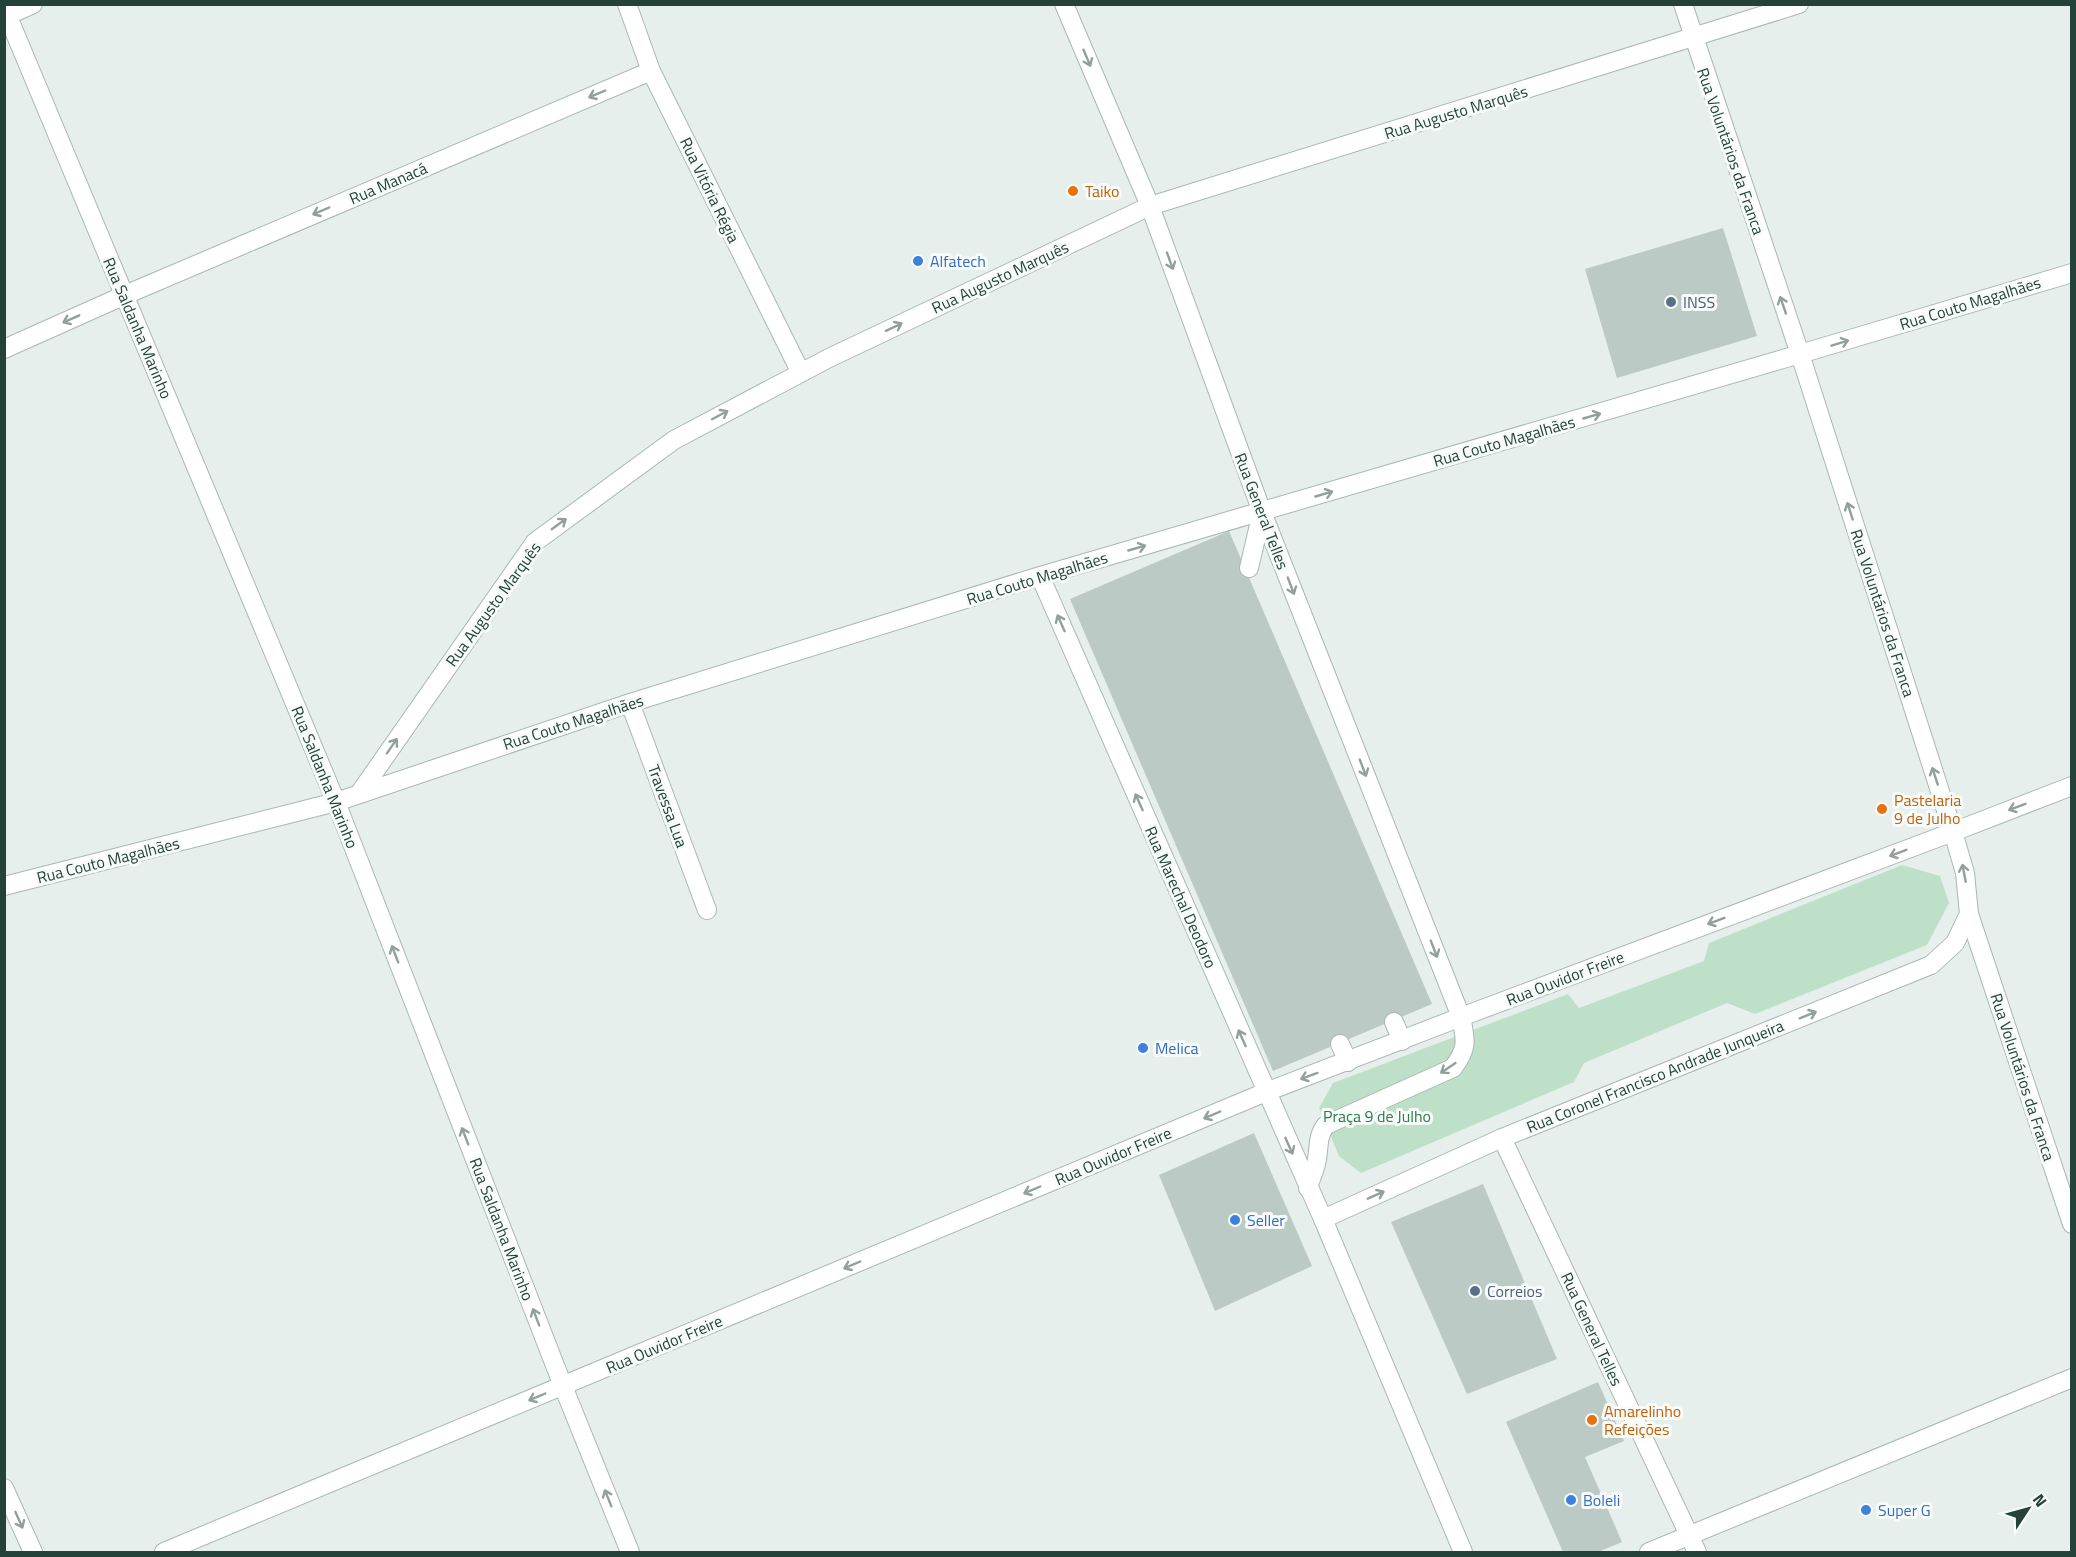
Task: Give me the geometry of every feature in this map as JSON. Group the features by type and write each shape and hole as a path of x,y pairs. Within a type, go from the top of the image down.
{"street":[{"path":"6,13 33,4"},
{"name":"Rua Vitória Régia","path":"627,4 651,71 801,373"},
{"name":"Rua General Telles","path":"1064,4 1150,206 1262,512 1461,1017 1466,1041 1463,1054 1453,1068 1326,1125 1318,1142 1317,1161 1308,1188"},
{"name":"Rua Voluntários da Franca","path":"1683,4 1800,354 1953,832 1965,873 1969,914 2072,1224"},
{"name":"Rua Augusto Marquês","path":"359,794 535,542 674,440 801,373 1150,206 1693,39 1799,4"},
{"name":"Rua Saldanha Marinho","path":"6,13 336,802 630,1552"},
{"name":"Rua Manacá","path":"4,349 124,295 651,71"},
{"name":"Rua Couto Magalhães","path":"4,886 336,802 630,703 1040,576 2072,273"},
{"path":"1249,568 1262,512"},
{"name":"Rua Marechal Deodoro","path":"1040,576 1323,1219 1463,1552"},
{"name":"Travessa Lua","path":"630,703 707,909"},
{"name":"Rua Ouvidor Freire","path":"164,1552 1266,1092 2072,786"},
{"name":"Rua Coronel Francisco Andrade Junqueira","path":"1323,1219 1502,1138 1931,965 1955,943 1969,914"},
{"path":"1394,1022 1402,1041"},
{"path":"1340,1044 1348,1062"},
{"name":"Rua General Telles","path":"1502,1138 1693,1545"},
{"path":"1649,1552 1693,1545 2072,1378"},
{"path":"4,1488 33,1552"}],"green space":[{"name":"Praça 9 de Julho","path":"1902,865 1940,876 1949,903 1927,945 1755,1014 1727,1003 1584,1063 1574,1082 1361,1173 1339,1156 1319,1108 1333,1083 1568,994 1579,1008 1704,961 1709,943"}],"building":[{"name":"INSS","path":"1723,228 1757,336 1617,378 1585,269"},
{"path":"1229,531 1432,1004 1273,1071 1070,599"},
{"name":"Seller","path":"1254,1133 1312,1266 1215,1311 1159,1175"},
{"name":"Correios","path":"1483,1184 1557,1359 1467,1394 1391,1222"},
{"name":"Boleli","path":"1598,1382 1624,1441 1585,1457 1622,1542 1598,1552 1563,1552 1506,1422"}],"place":[{"name":"Taiko","path":"1073,191"},
{"name":"Alfatech","path":"918,261"},
{"name":"INSS","path":"1671,302"},
{"name":"Pastelaria 9 de Julho","path":"1882,809"},
{"name":"Melica","path":"1143,1048"},
{"name":"Seller","path":"1235,1220"},
{"name":"Correios","path":"1475,1291"},
{"name":"Amarelinho Refeições","path":"1592,1420"},
{"name":"Boleli","path":"1571,1500"},
{"name":"Super G","path":"1866,1510"}]}
